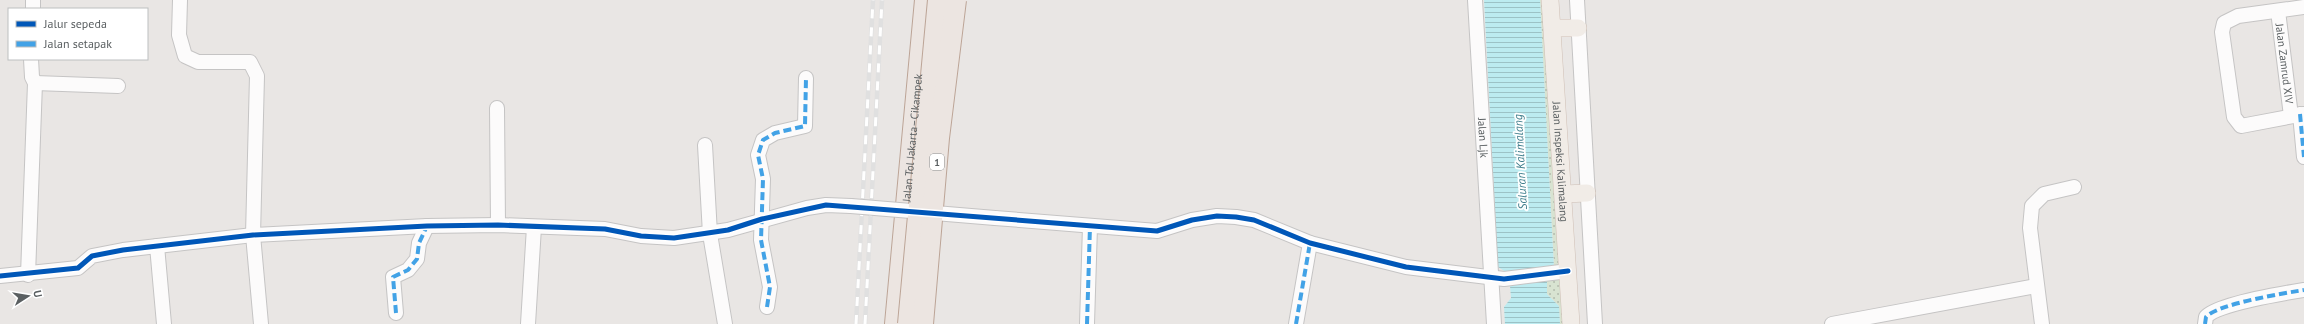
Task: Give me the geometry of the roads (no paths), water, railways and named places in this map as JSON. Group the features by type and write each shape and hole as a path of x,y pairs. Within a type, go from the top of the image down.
{"highway":[{"name":"Jalan Tol Jakarta–Cikampek","path":"895,324 925,0"},
{"name":"1","path":"908,324 938,0"},
{"name":"1","path":"922,324 948,0"},
{"name":"1","path":"922,324 940,138 956,0"}],"main road":[{"name":"Jalan Inspeksi Kalimalang","path":"1550,0 1554,28 1571,324"},
{"path":"1554,28 1578,28"},
{"path":"1564,194 1587,193"}],"street":[{"path":"180,0 179,36 184,56 198,62 250,62 255,67 257,76 253,235 261,324"},
{"name":"Jalan Ljk","path":"1475,0 1498,278 1494,324"},
{"path":"1577,0 1594,324"},
{"path":"2298,115 2242,126 2238,124 2234,117 2222,32 2224,23 2231,18 2304,7"},
{"name":"Jalan Zamrud XIV","path":"2278,11 2298,115 2304,157"},
{"path":"28,275 35,83 32,77 31,60"},
{"path":"767,307 770,287 761,240 763,179 758,155 763,140 775,133 805,126 806,78"},
{"path":"35,83 118,86"},
{"path":"497,108 498,225"},
{"path":"705,145 710,234 725,324"},
{"path":"2042,324 2036,286 2030,228 2032,206 2044,194 2074,187"},
{"path":"0,276 28,275 78,268 92,256 157,246 253,235 427,226 498,225 605,229 641,236 674,238 710,234 762,219 826,205 1157,231 1192,220 1217,216 1236,217 1254,220 1310,243 1406,268 1446,274 1498,278 1547,276 1568,272"},
{"path":"396,313 392,277 408,270 417,259 419,243 427,226"},
{"path":"1087,324 1090,226"},
{"path":"528,324 534,227"},
{"path":"1296,324 1310,243"},
{"path":"157,246 164,324"},
{"path":"1832,324 2036,286"},
{"path":"2205,324 2206,317 2214,311 2241,303 2304,290"}],"water":[{"name":"Saluran Kalimalang","path":"1484,0 1540,0 1554,268 1547,276 1547,294 1559,306 1560,324 1505,324 1504,307 1511,298 1509,274 1498,267"}],"railway":[{"path":"856,324 873,0"},
{"path":"865,324 882,0"}]}
